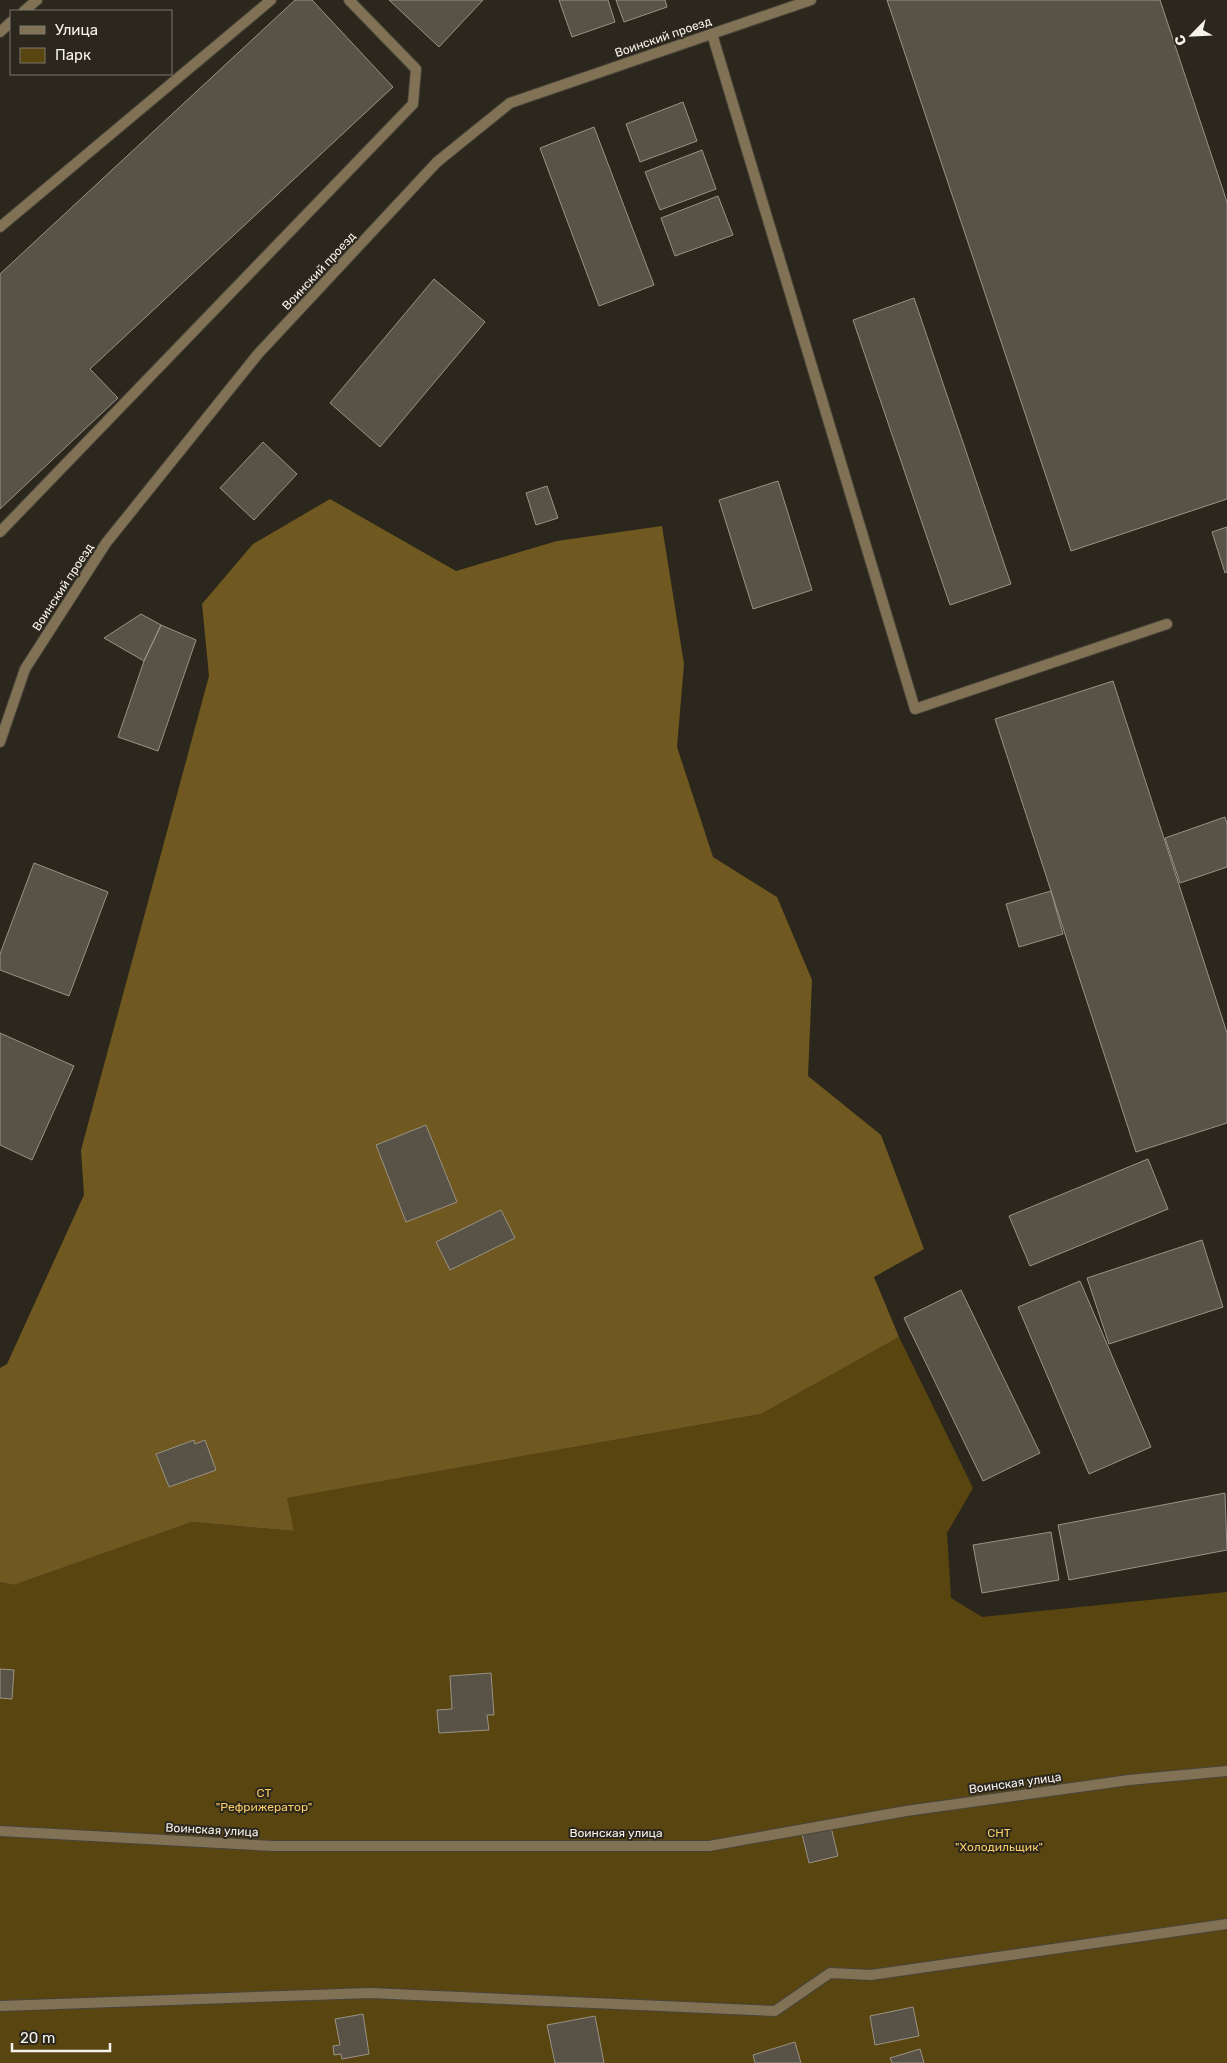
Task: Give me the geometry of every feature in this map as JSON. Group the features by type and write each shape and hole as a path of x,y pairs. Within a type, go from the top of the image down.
{"street":[{"path":"25,10 37,0"},
{"path":"0,227 270,0"},
{"path":"0,532 413,104 416,69 349,0"},
{"name":"Воинский проезд","path":"0,742 25,669 106,543 258,354 437,162 510,103 811,0"},
{"path":"0,32 10,23"},
{"path":"712,34 915,708 1167,624"},
{"name":"Воинская улица","path":"0,1831 274,1846 709,1846 906,1811 1128,1780 1227,1771"},
{"path":"0,2006 370,1993 774,2011 830,1973 871,1975 1227,1924"}],"green space":[{"path":"899,1337 973,1488 947,1533 951,1598 982,1617 1227,1592 1227,2063 0,2063 0,1582 14,1585 192,1522 294,1531 286,1498 761,1414"}],"shaded area":[{"path":"330,499 456,571 557,541 662,526 684,664 677,747 713,857 777,897 812,980 808,1076 881,1135 924,1249 874,1277 899,1337 761,1414 287,1498 294,1531 192,1522 14,1585 0,1582 0,1368 7,1364 84,1195 81,1150 209,676 202,604 253,544"}],"building":[{"path":"295,0 312,0 393,87 90,369 118,398 0,509 0,274"},
{"path":"389,0 483,0 439,47"},
{"path":"559,0 608,0 615,22 572,37"},
{"path":"616,0 665,0 667,7 624,22"},
{"path":"887,0 1160,0 1227,202 1227,499 1071,551"},
{"path":"683,102 697,141 640,162 626,124"},
{"path":"594,127 654,285 599,306 540,148"},
{"path":"702,150 716,189 660,210 645,172"},
{"path":"718,196 733,235 675,256 661,218"},
{"path":"434,279 485,322 380,447 330,403"},
{"path":"914,298 1011,584 950,605 853,320"},
{"path":"263,442 297,474 254,520 220,488"},
{"path":"778,481 812,590 753,609 719,500"},
{"path":"547,486 558,518 536,525 526,493"},
{"path":"1227,527 1227,572 1225,573 1212,532"},
{"path":"141,614 161,625 144,661 104,638"},
{"path":"161,625 196,640 158,751 118,737 144,661"},
{"path":"1113,681 1227,1033 1227,1123 1136,1152 995,719"},
{"path":"1225,817 1227,824 1227,867 1180,883 1165,838"},
{"path":"34,863 108,892 69,996 0,970 0,954"},
{"path":"1051,891 1063,934 1019,947 1006,904"},
{"path":"0,1033 74,1066 32,1160 0,1145"},
{"path":"426,1125 457,1202 406,1222 376,1145"},
{"path":"1148,1159 1168,1209 1030,1266 1009,1216"},
{"path":"501,1210 515,1238 450,1270 436,1242"},
{"path":"1202,1240 1223,1307 1109,1344 1087,1278"},
{"path":"1080,1281 1151,1447 1089,1474 1018,1307"},
{"path":"961,1290 1040,1453 983,1481 904,1318"},
{"path":"194,1440 195,1444 205,1440 216,1470 169,1487 156,1454"},
{"path":"1225,1493 1227,1550 1069,1580 1058,1525"},
{"path":"1051,1532 1059,1580 982,1593 973,1545"},
{"path":"0,1669 14,1670 12,1699 0,1698"},
{"path":"491,1673 494,1715 487,1715 489,1730 439,1733 437,1710 452,1709 450,1676"},
{"path":"831,1827 838,1856 809,1863 802,1834"},
{"path":"913,2007 919,2036 875,2045 870,2016"},
{"path":"363,2014 369,2054 342,2059 341,2054 334,2055 333,2046 340,2045 335,2019"},
{"path":"595,2016 604,2063 555,2063 547,2025"},
{"path":"795,2042 801,2063 755,2063 753,2055"},
{"path":"920,2049 924,2063 892,2063 890,2058"}],"park label":[{"name":"СТ \"Рефрижератор\"","path":"264,1800"},
{"name":"СНТ \"Холодильщик\"","path":"999,1840"}]}
